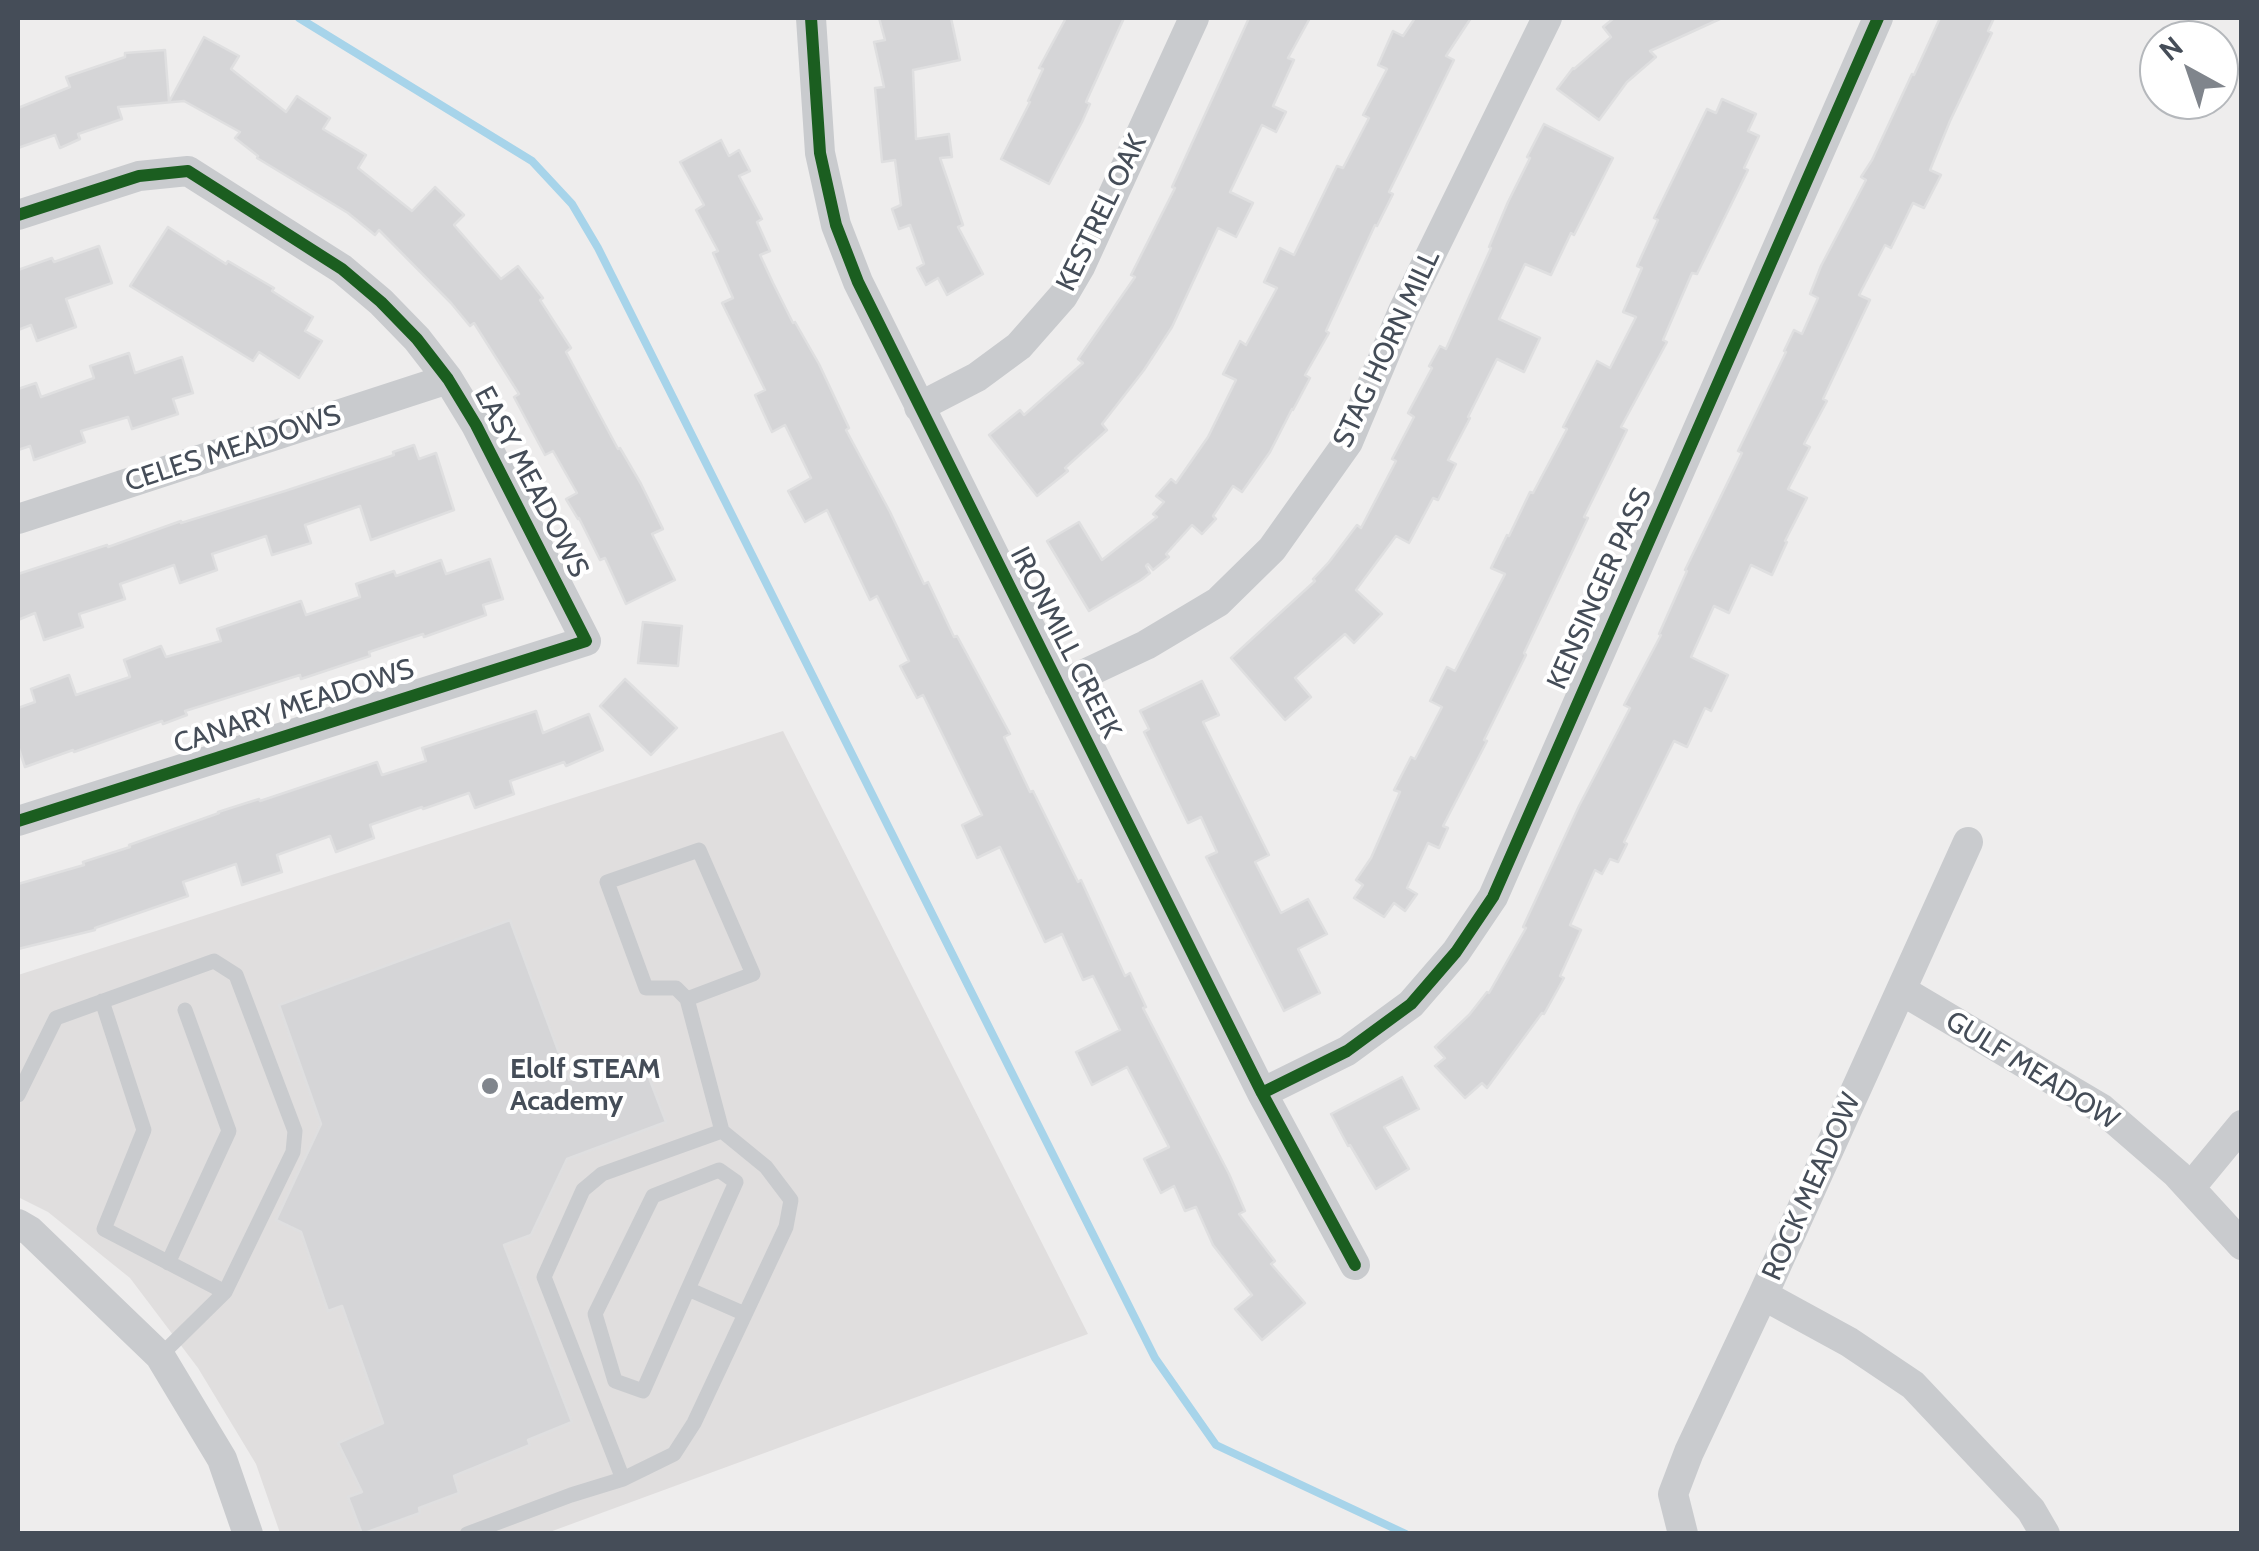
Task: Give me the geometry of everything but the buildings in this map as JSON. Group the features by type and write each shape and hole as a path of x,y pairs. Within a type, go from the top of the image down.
{"street":[{"name":"IRONMILL CREEK","path":"811,18 820,153 836,225 858,282 1262,1093 1356,1265"},
{"name":"KESTREL OAK","path":"919,407 977,378 1019,346 1063,296 1080,267 1194,18"},
{"name":"STAG HORN MILL","path":"1059,686 1146,644 1218,602 1272,548 1348,442 1404,311 1547,18"},
{"name":"KENSINGER PASS","path":"1262,1093 1348,1051 1411,1004 1456,952 1493,896 1878,18"},
{"name":"EASY MEADOWS","path":"18,215 139,176 188,170 342,270 381,302 448,379 476,424 586,641"},
{"name":"CELES MEADOWS","path":"18,520 448,379"},
{"name":"CANARY MEADOWS","path":"18,821 586,641"},
{"name":"ROCK MEADOW","path":"1683,1534 1673,1494 1688,1452 1968,842"},
{"name":"GULF MEADOW","path":"1901,990 2102,1109 2177,1174 2242,1245"},
{"path":"2190,1188 2242,1125"},
{"path":"18,1224 30,1231 160,1356 222,1459 248,1534"},
{"path":"1763,1295 1850,1342 1913,1385 2031,1510 2045,1534"}],"lane":[{"path":"467,1534 623,1479 674,1454 694,1423 786,1226 791,1200 766,1167 722,1131 687,999 676,988 646,988 608,882 699,850 753,974 687,999"},
{"path":"18,1095 56,1018 214,961 236,975 295,1131 293,1152 225,1292 160,1356"},
{"path":"102,1001 144,1130 104,1229 225,1292"},
{"path":"168,1263 229,1131 185,1010"},
{"path":"623,1479 544,1276 583,1190 602,1174 722,1131"},
{"path":"719,1170 736,1182 688,1289 643,1391 616,1381 594,1314 653,1196 719,1170"},
{"path":"688,1289 745,1314"}],"shaded area":[{"name":"Elolf STEAM Academy","path":"783,731 1088,1334 547,1533 280,1533 256,1464 198,1368 130,1278 48,1212 18,1197 18,975"}],"waterway":[{"path":"299,18 532,161 572,204 598,248 1155,1358 1216,1445 1406,1534"}],"cycle path":[{"path":"811,18 820,153 836,225 858,282 1262,1093 1355,1265"},
{"path":"1262,1093 1347,1051 1411,1004 1456,952 1493,897 1878,18"},
{"path":"18,215 139,176 188,171 342,269 417,339 448,379 476,425 586,641 18,821"}],"place":[{"name":"Elolf STEAM Academy","path":"490,1086"}]}
